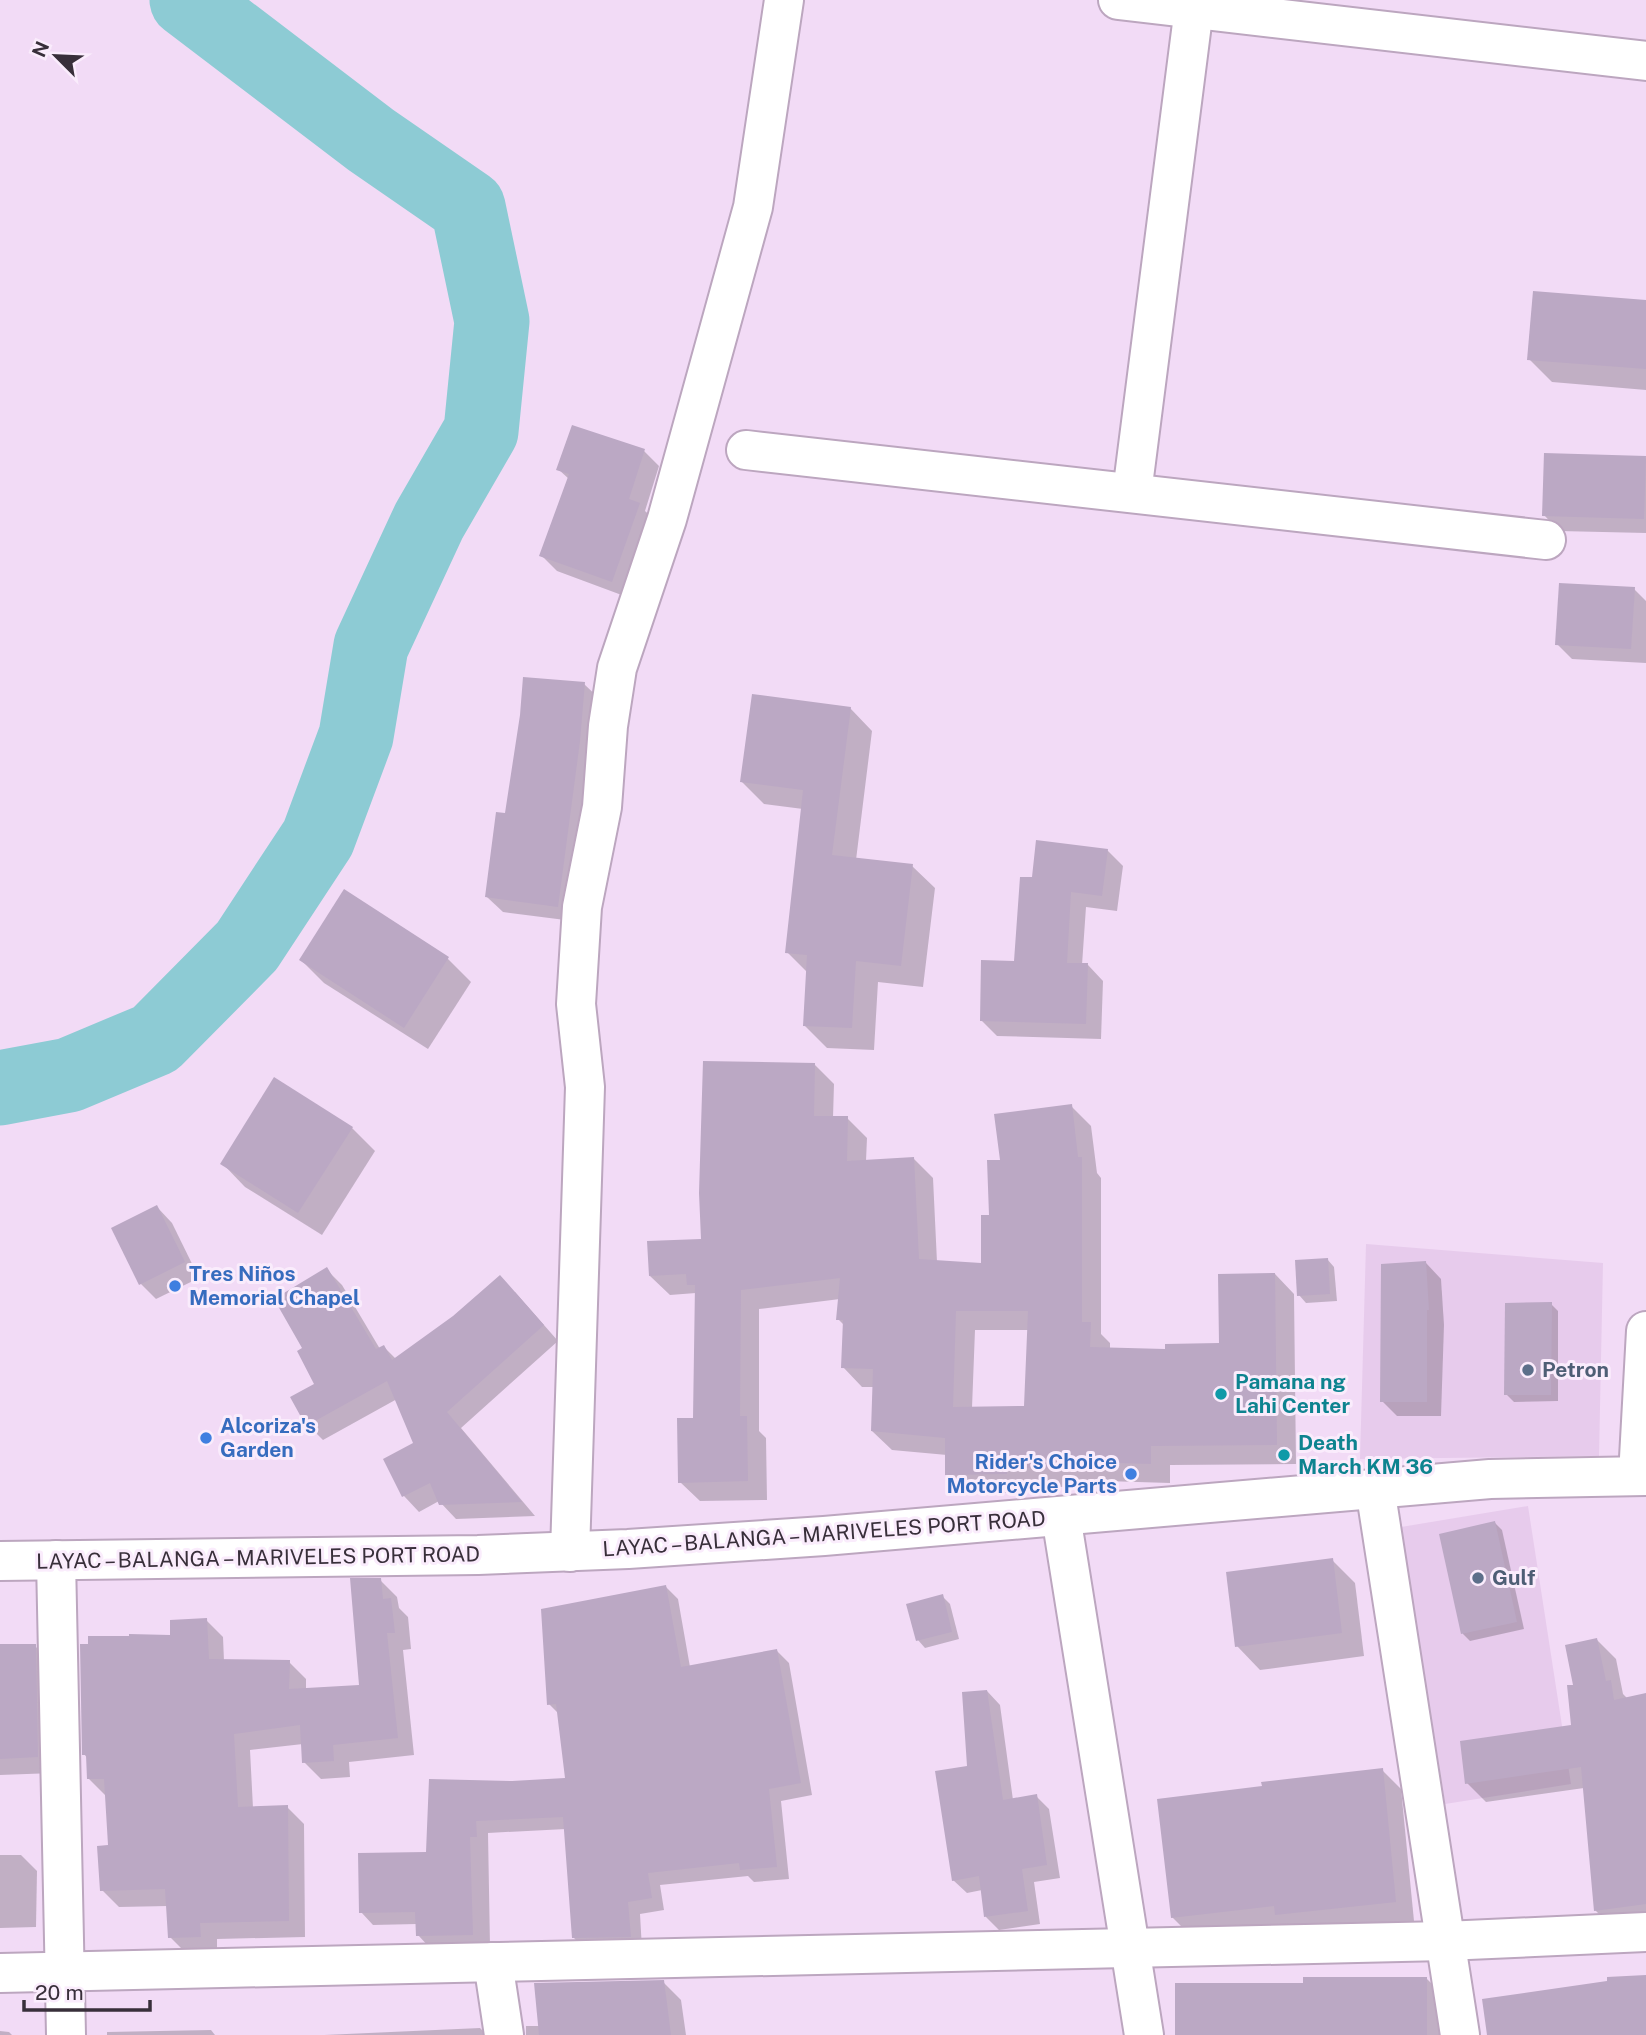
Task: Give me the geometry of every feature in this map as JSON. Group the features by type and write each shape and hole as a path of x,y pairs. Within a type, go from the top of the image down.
{"street":[{"path":"570,1552 585,1087 576,1004 582,907 602,807 608,726 617,668 667,519 753,207 784,0"},
{"path":"1118,0 1195,4 1646,61"},
{"path":"1132,493 1195,4"},
{"path":"746,450 1546,540"},
{"path":"1642,1476 1646,1331"},
{"name":"LAYAC – BALANGA – MARIVELES PORT ROAD","path":"0,1561 570,1552 824,1536 1490,1479 1642,1476"},
{"path":"1375,1488 1460,2035"},
{"path":"1061,1516 1144,2035"},
{"path":"56,1560 66,2035"},
{"path":"0,1972 1445,1941 1646,1932"},
{"path":"493,1962 504,2035"}],"shaded area":[{"path":"1366,1244 1603,1263 1599,1456 1360,1459"},
{"path":"1528,1506 1571,1784 1445,1804 1401,1527"}],"building":[{"path":"1533,291 1646,300 1646,369 1527,360"},
{"path":"572,425 645,449 629,499 640,503 612,582 539,556 569,474 556,470"},
{"path":"1544,453 1646,456 1644,519 1542,516"},
{"path":"1559,583 1635,587 1631,649 1555,645"},
{"path":"523,677 585,682 558,907 485,897 496,812 505,813"},
{"path":"752,694 851,707 832,855 913,864 901,966 856,961 852,1028 803,1026 807,955 785,953 803,790 740,782"},
{"path":"1036,840 1108,849 1102,896 1071,892 1067,963 1088,963 1086,1024 980,1021 981,960 1014,961 1020,877 1032,877"},
{"path":"344,889 449,957 404,1028 299,960"},
{"path":"703,1061 815,1063 814,1116 848,1116 847,1161 914,1157 919,1259 981,1263 981,1215 989,1215 987,1160 1000,1160 994,1114 1072,1104 1078,1157 1082,1157 1082,1322 1091,1322 1090,1347 1165,1349 1165,1344 1219,1343 1218,1274 1275,1273 1277,1445 1151,1446 1151,1464 1086,1462 1086,1469 1007,1468 1007,1474 945,1475 945,1438 871,1431 873,1369 841,1368 843,1320 836,1320 840,1278 741,1290 740,1416 747,1416 748,1481 678,1483 677,1418 693,1418 695,1285 687,1285 686,1274 649,1276 647,1241 701,1239 699,1193","holes":["956,1311 1028,1311 1024,1406 953,1407"]},
{"path":"274,1077 353,1127 298,1213 220,1164"},
{"path":"157,1205 185,1262 139,1285 111,1228"},
{"path":"1328,1258 1330,1294 1297,1296 1295,1260"},
{"path":"1426,1261 1429,1310 1427,1402 1380,1402 1381,1264"},
{"path":"327,1267 376,1349 384,1345 392,1360 453,1316 500,1275 544,1325 447,1412 522,1502 439,1505 430,1483 402,1497 383,1459 413,1443 387,1381 306,1426 290,1397 314,1384 297,1351 302,1348 274,1299"},
{"name":"Petron","path":"1552,1302 1551,1395 1504,1395 1505,1303"},
{"name":"Gulf","path":"1495,1521 1517,1622 1461,1634 1439,1534"},
{"path":"1333,1558 1342,1633 1235,1647 1226,1572"},
{"path":"350,1578 381,1578 383,1599 391,1598 395,1633 387,1633 398,1738 333,1745 334,1761 302,1763 300,1725 234,1734 238,1807 288,1805 289,1921 200,1923 201,1937 168,1938 165,1889 100,1891 97,1846 108,1845 104,1779 87,1779 86,1755 82,1755 80,1644 88,1644 88,1636 170,1635 170,1620 207,1618 209,1659 290,1660 289,1689 359,1685"},
{"path":"666,1585 681,1667 777,1649 801,1783 769,1789 777,1867 740,1870 739,1863 648,1873 652,1898 628,1902 631,1937 572,1938 563,1817 476,1821 477,1837 470,1837 473,1935 416,1936 415,1912 359,1913 358,1853 426,1852 429,1779 512,1781 565,1778 556,1704 547,1705 541,1609"},
{"path":"943,1594 952,1632 916,1641 906,1604"},
{"path":"1597,1638 1606,1681 1611,1680 1614,1700 1646,1693 1646,1904 1594,1911 1581,1767 1465,1784 1460,1741 1571,1725 1567,1685 1573,1685 1565,1645"},
{"path":"0,1644 36,1644 38,1757 0,1759"},
{"path":"987,1690 1003,1800 1037,1794 1047,1865 1022,1869 1028,1911 984,1917 979,1876 952,1881 935,1771 967,1766 962,1692"},
{"path":"1383,1768 1396,1902 1275,1915 1274,1906 1171,1918 1157,1799 1262,1786 1261,1782"},
{"path":"1646,1975 1646,2035 1487,2035 1482,1999 1607,1981 1607,1977"},
{"path":"1303,1977 1427,1977 1427,2035 1175,2035 1175,1983 1303,1983"},
{"path":"664,1980 671,2035 539,2035 534,1983"}],"waterway":[{"path":"0,1088 69,1075 155,1039 247,946 318,838 356,736 371,646 429,521 481,431 492,321 468,207 371,140 187,0"}],"place":[{"name":"Tres Niños Memorial Chapel","path":"175,1286"},
{"name":"Petron","path":"1528,1370"},
{"name":"Pamana ng Lahi Center","path":"1221,1394"},
{"name":"Alcoriza's Garden","path":"206,1438"},
{"name":"Death March KM 36","path":"1284,1455"},
{"name":"Rider's Choice Motorcycle Parts","path":"1131,1474"},
{"name":"Gulf","path":"1478,1578"}]}
